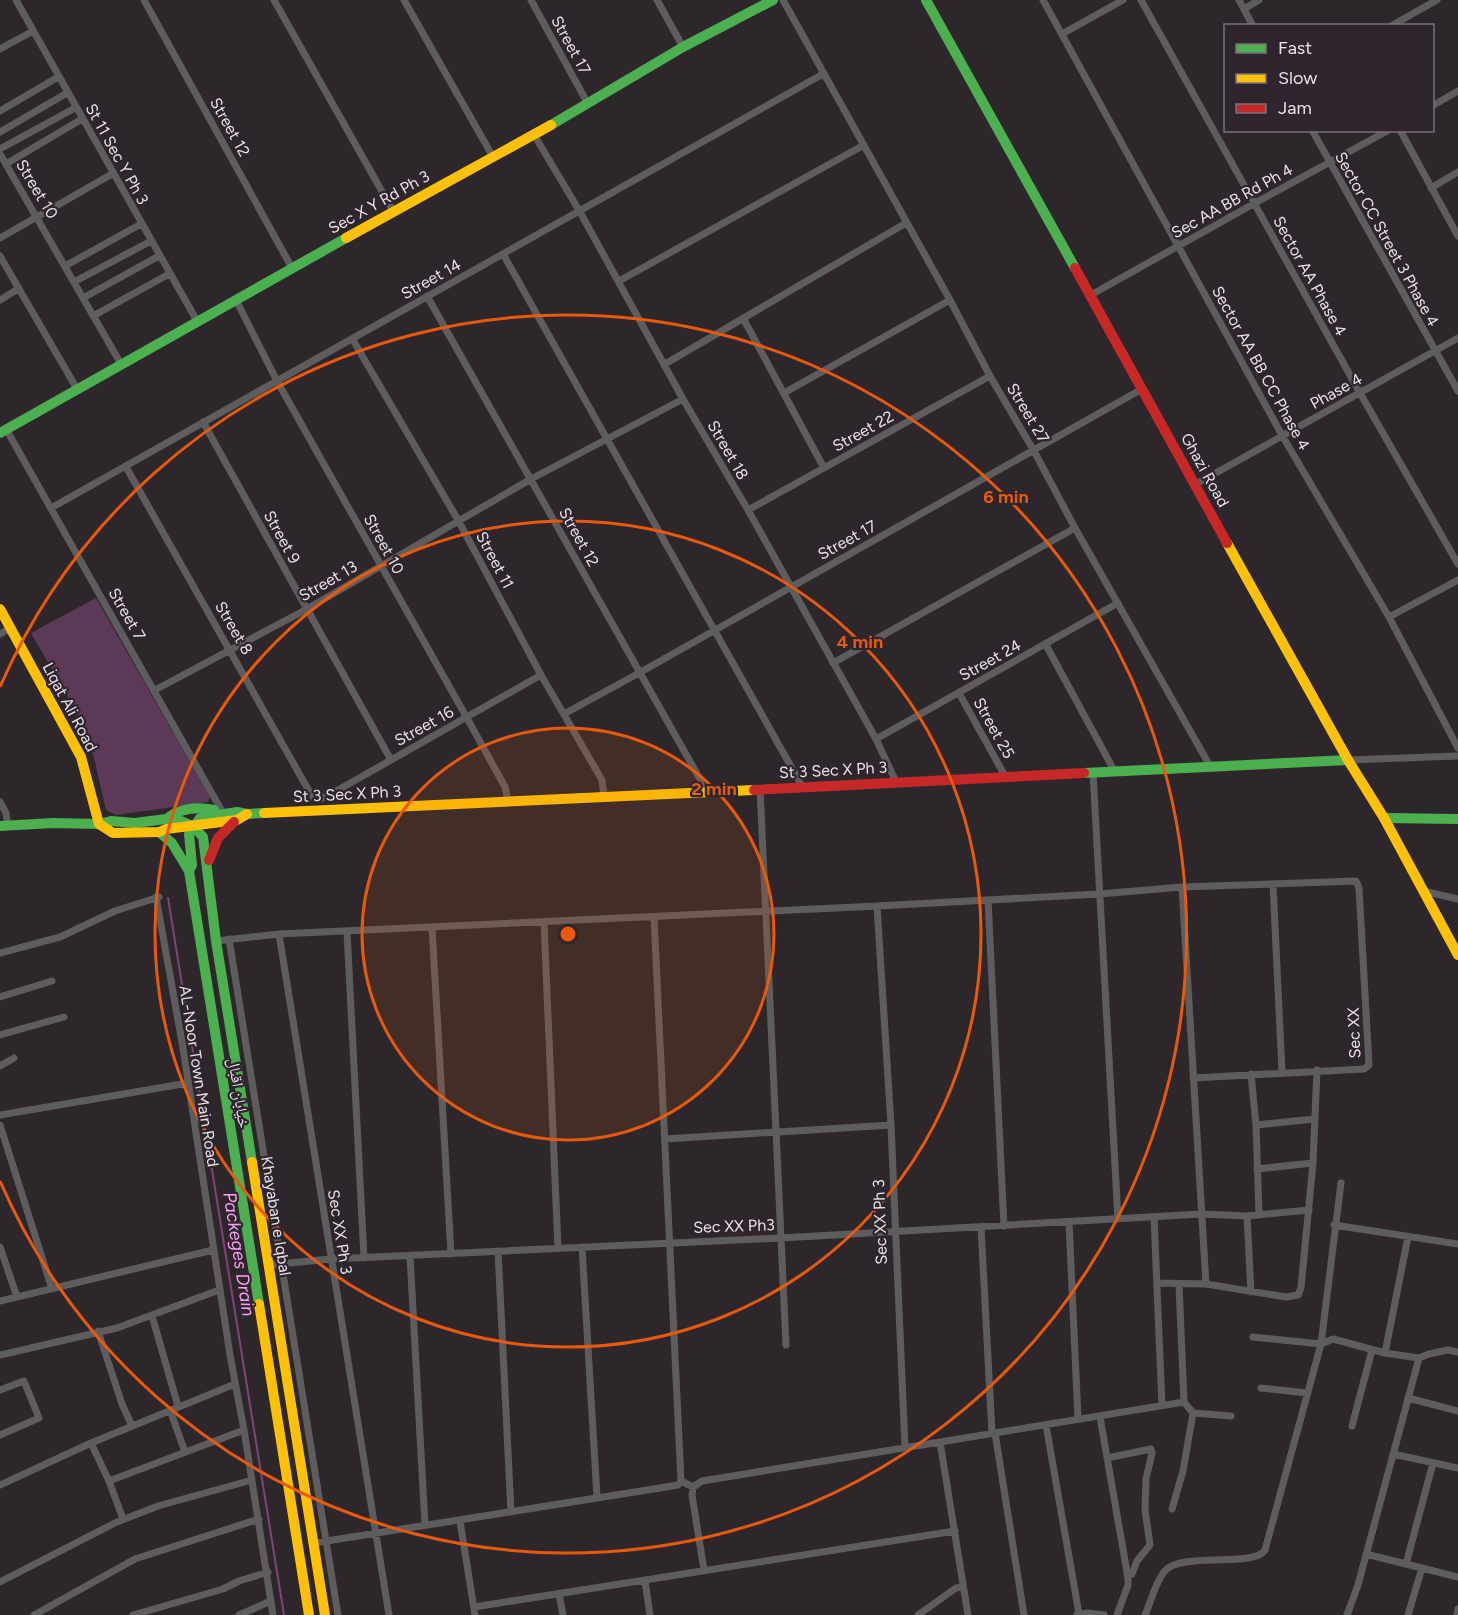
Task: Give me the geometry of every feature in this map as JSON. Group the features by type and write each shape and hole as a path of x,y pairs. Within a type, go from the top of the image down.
{"main road":[{"name":"Sec X Y Rd Ph 3","path":"3,431 292,267 588,104 683,47 773,0"},
{"name":"Ghazi Road","path":"926,0 1348,760 1384,818 1423,891 1453,938 1458,955"},
{"name":"Liqat Ali Road","path":"0,609 81,757 99,824"},
{"name":"St 3 Sec X Ph 3","path":"193,826 204,816 237,812 247,814 321,811 1348,760"},
{"path":"167,819 173,813 202,809 212,809 222,813"},
{"name":"St 3 Sec X Ph 3","path":"193,826 237,820 247,814"},
{"path":"4,826 53,823 99,824 111,821 135,823 176,818 193,826"},
{"path":"1384,818 1458,819"},
{"path":"207,867 218,836 224,828 237,820"},
{"path":"99,824 114,833 159,832 193,826"},
{"name":"Khayaban e Iqbal","path":"193,826 203,837 216,940 325,1615"},
{"name":"خیابان اقبال","path":"193,826 188,837 192,865 189,871 309,1615"},
{"path":"159,832 178,850 189,871"},
{"path":"270,1379 287,1377"}],"street":[{"name":"St 11 Sec Y Ph 3","path":"16,0 112,174 197,321"},
{"name":"Street 12","path":"144,0 292,267"},
{"path":"274,0 393,211"},
{"path":"404,0 493,157"},
{"name":"Street 17","path":"531,0 588,104"},
{"path":"657,0 683,47"},
{"name":"Street 27","path":"783,0 990,376 1035,451 1075,528 1210,766"},
{"name":"Sector AA BB CC Phase 4","path":"1043,0 1283,436 1389,617 1458,748"},
{"path":"1062,34 1124,0"},
{"name":"Sector AA Phase 4","path":"1141,0 1458,564"},
{"path":"1239,0 1252,24"},
{"path":"1244,9 1259,0"},
{"path":"1395,24 1437,0"},
{"path":"0,49 33,31"},
{"name":"Street 14","path":"51,508 823,74"},
{"path":"0,111 58,77"},
{"path":"1434,105 1458,91"},
{"path":"0,132 67,93"},
{"path":"0,148 75,108"},
{"path":"6,164 82,119"},
{"name":"Sector CC Street 3 Phase 4","path":"1313,132 1458,391"},
{"name":"Sec AA BB Rd Ph 4","path":"1089,296 1385,132"},
{"path":"1401,132 1458,236"},
{"name":"Street 18","path":"533,134 580,212 683,399 748,510 876,739 896,782"},
{"path":"619,281 864,145"},
{"name":"Street 10","path":"0,154 121,364"},
{"path":"1431,188 1458,172"},
{"path":"0,238 112,174"},
{"path":"665,364 906,223"},
{"path":"66,266 141,224"},
{"path":"74,282 151,241"},
{"path":"503,254 802,786"},
{"path":"0,256 76,389"},
{"path":"83,298 159,256"},
{"path":"93,316 169,274"},
{"path":"0,300 18,289"},
{"name":"Street 12","path":"428,296 700,779 702,792"},
{"name":"Street 10","path":"236,300 278,381 505,787 508,801"},
{"path":"784,393 950,300"},
{"path":"743,318 824,468"},
{"name":"Phase 4","path":"1196,484 1458,338"},
{"name":"Street 11","path":"353,339 458,520 541,675 602,780 604,797"},
{"name":"Street 22","path":"748,510 990,376"},
{"name":"Street 17","path":"564,714 1142,389"},
{"name":"Street 13","path":"155,690 307,609 531,478 683,399"},
{"name":"Street 9","path":"202,422 391,760"},
{"name":"Street 7","path":"3,431 51,508 222,813"},
{"name":"Street 8","path":"126,467 309,791 314,798 320,799"},
{"path":"833,663 1075,528"},
{"path":"1389,617 1458,580"},
{"name":"Street 24","path":"876,739 1118,603"},
{"path":"0,634 11,628"},
{"path":"1046,645 1115,772"},
{"name":"Street 16","path":"320,799 332,795 541,675"},
{"name":"Street 25","path":"959,693 1005,776"},
{"path":"1348,760 1458,756"},
{"path":"1093,773 1118,1219"},
{"path":"760,789 786,1345"},
{"path":"320,799 321,811"},
{"path":"0,802 6,813 4,826"},
{"name":"Sec XX","path":"1193,1078 1364,1069 1369,1065 1359,888 1356,881 1273,884"},
{"path":"216,940 279,934 877,906 1099,894 1182,887 1273,884 1282,1072"},
{"path":"1182,887 1206,1284"},
{"path":"1423,891 1458,899"},
{"name":"AL-Noor Town Main Road","path":"0,953 60,937 115,911 158,897 219,1290 268,1572 273,1615"},
{"path":"988,900 1004,1226"},
{"name":"Sec XX Ph 3","path":"877,906 891,1125 905,1448"},
{"path":"314,1543 678,1485 681,1481 654,916"},
{"path":"544,922 558,1248"},
{"path":"432,927 451,1254"},
{"name":"Sec XX Ph 3","path":"347,932 364,1258"},
{"name":"Sec XX Ph 3","path":"279,934 388,1615"},
{"path":"229,939 338,1615"},
{"path":"0,997 52,981"},
{"path":"0,1035 64,1017"},
{"path":"0,1065 14,1058"},
{"path":"1157,1283 1206,1284 1287,1297 1298,1295 1301,1288 1310,1210 1317,1070"},
{"path":"1251,1074 1256,1125 1259,1214"},
{"path":"0,1115 188,1083"},
{"path":"1256,1125 1315,1119"},
{"path":"0,1125 52,1289"},
{"path":"665,1139 891,1125"},
{"path":"1257,1169 1313,1163"},
{"path":"1145,1615 1163,1572 1170,1566 1210,1560 1255,1558 1263,1555 1269,1541 1321,1344 1341,1183"},
{"name":"Sec XX Ph3","path":"269,1265 331,1259 781,1238 1154,1217 1247,1216 1310,1210"},
{"path":"1247,1216 1251,1292"},
{"path":"1154,1217 1162,1405"},
{"path":"1069,1222 1078,1419"},
{"path":"1334,1225 1458,1244"},
{"path":"981,1227 994,1433 1024,1615"},
{"path":"1384,1353 1408,1237"},
{"path":"0,1247 17,1297"},
{"path":"582,1247 597,1497"},
{"path":"0,1301 213,1250"},
{"path":"498,1251 511,1512"},
{"path":"410,1256 425,1525"},
{"path":"1179,1285 1184,1402 1193,1413 1231,1416"},
{"path":"0,1355 117,1328 219,1290"},
{"path":"152,1316 178,1406"},
{"path":"98,1331 122,1404 132,1426"},
{"path":"1253,1337 1321,1344 1333,1339 1384,1353 1419,1358 1448,1350 1458,1352"},
{"path":"1352,1426 1372,1350"},
{"path":"1347,1615 1366,1554 1419,1358"},
{"path":"0,1390 24,1381 39,1418 0,1435"},
{"path":"0,1485 91,1443 236,1384"},
{"path":"1260,1388 1308,1393"},
{"path":"1408,1398 1458,1411"},
{"path":"704,1570 692,1495 693,1487 697,1483 1184,1402"},
{"path":"170,1410 185,1452"},
{"path":"1172,1509 1193,1413"},
{"path":"1100,1417 1128,1585 1117,1615"},
{"path":"1047,1425 1078,1615 1104,1615"},
{"path":"109,1481 244,1430"},
{"path":"940,1442 968,1615"},
{"path":"91,1443 109,1481 123,1519"},
{"path":"1107,1458 1151,1449 1152,1453 1146,1479 1145,1510 1150,1545 1137,1561 1132,1574 1127,1575"},
{"path":"1393,1454 1458,1468"},
{"path":"1406,1564 1433,1463"},
{"path":"0,1581 123,1519 201,1493 252,1480"},
{"path":"681,1481 693,1487"},
{"path":"34,1615 135,1558 259,1519"},
{"path":"460,1521 475,1615"},
{"path":"474,1607 955,1531"},
{"path":"1366,1554 1458,1577"},
{"path":"1408,1615 1422,1568"},
{"path":"133,1615 223,1589 239,1581 268,1572"},
{"path":"645,1581 650,1615"},
{"path":"918,1615 956,1588 963,1587"},
{"path":"559,1594 563,1615"},
{"path":"239,1615 271,1601"},
{"path":"1456,1615 1458,1609"}],"shaded area":[{"path":"96,598 210,797 208,802 116,815 106,810 93,754 79,716 31,633"}],"waterway":[{"name":"Packeges Drain","path":"168,898 284,1615"}],"traffic: fast":[{"path":"551,125 683,47 773,0"},
{"path":"926,0 1075,268"},
{"path":"0,433 346,238"},
{"path":"1084,773 1348,760"},
{"path":"169,817 191,809 214,810"},
{"path":"259,1304 189,871 192,865 189,834 200,818 237,812 264,813"},
{"path":"0,826 53,823 99,824 111,821 135,823 174,818 193,826 203,837 216,941 252,1162"},
{"path":"1384,818 1458,819"},
{"path":"159,832 172,843 189,871"}],"traffic: slow":[{"path":"346,238 551,125"},
{"path":"1227,543 1348,760 1384,818 1458,955"},
{"path":"0,609 81,757 99,824"},
{"path":"264,813 754,790"},
{"path":"99,824 113,833 159,832 166,829 237,820 247,814"},
{"path":"252,1162 325,1615"},
{"path":"259,1304 309,1615"}],"traffic: jam":[{"path":"1075,268 1227,543"},
{"path":"754,790 1084,773"},
{"path":"209,860 218,838 234,822"}]}
